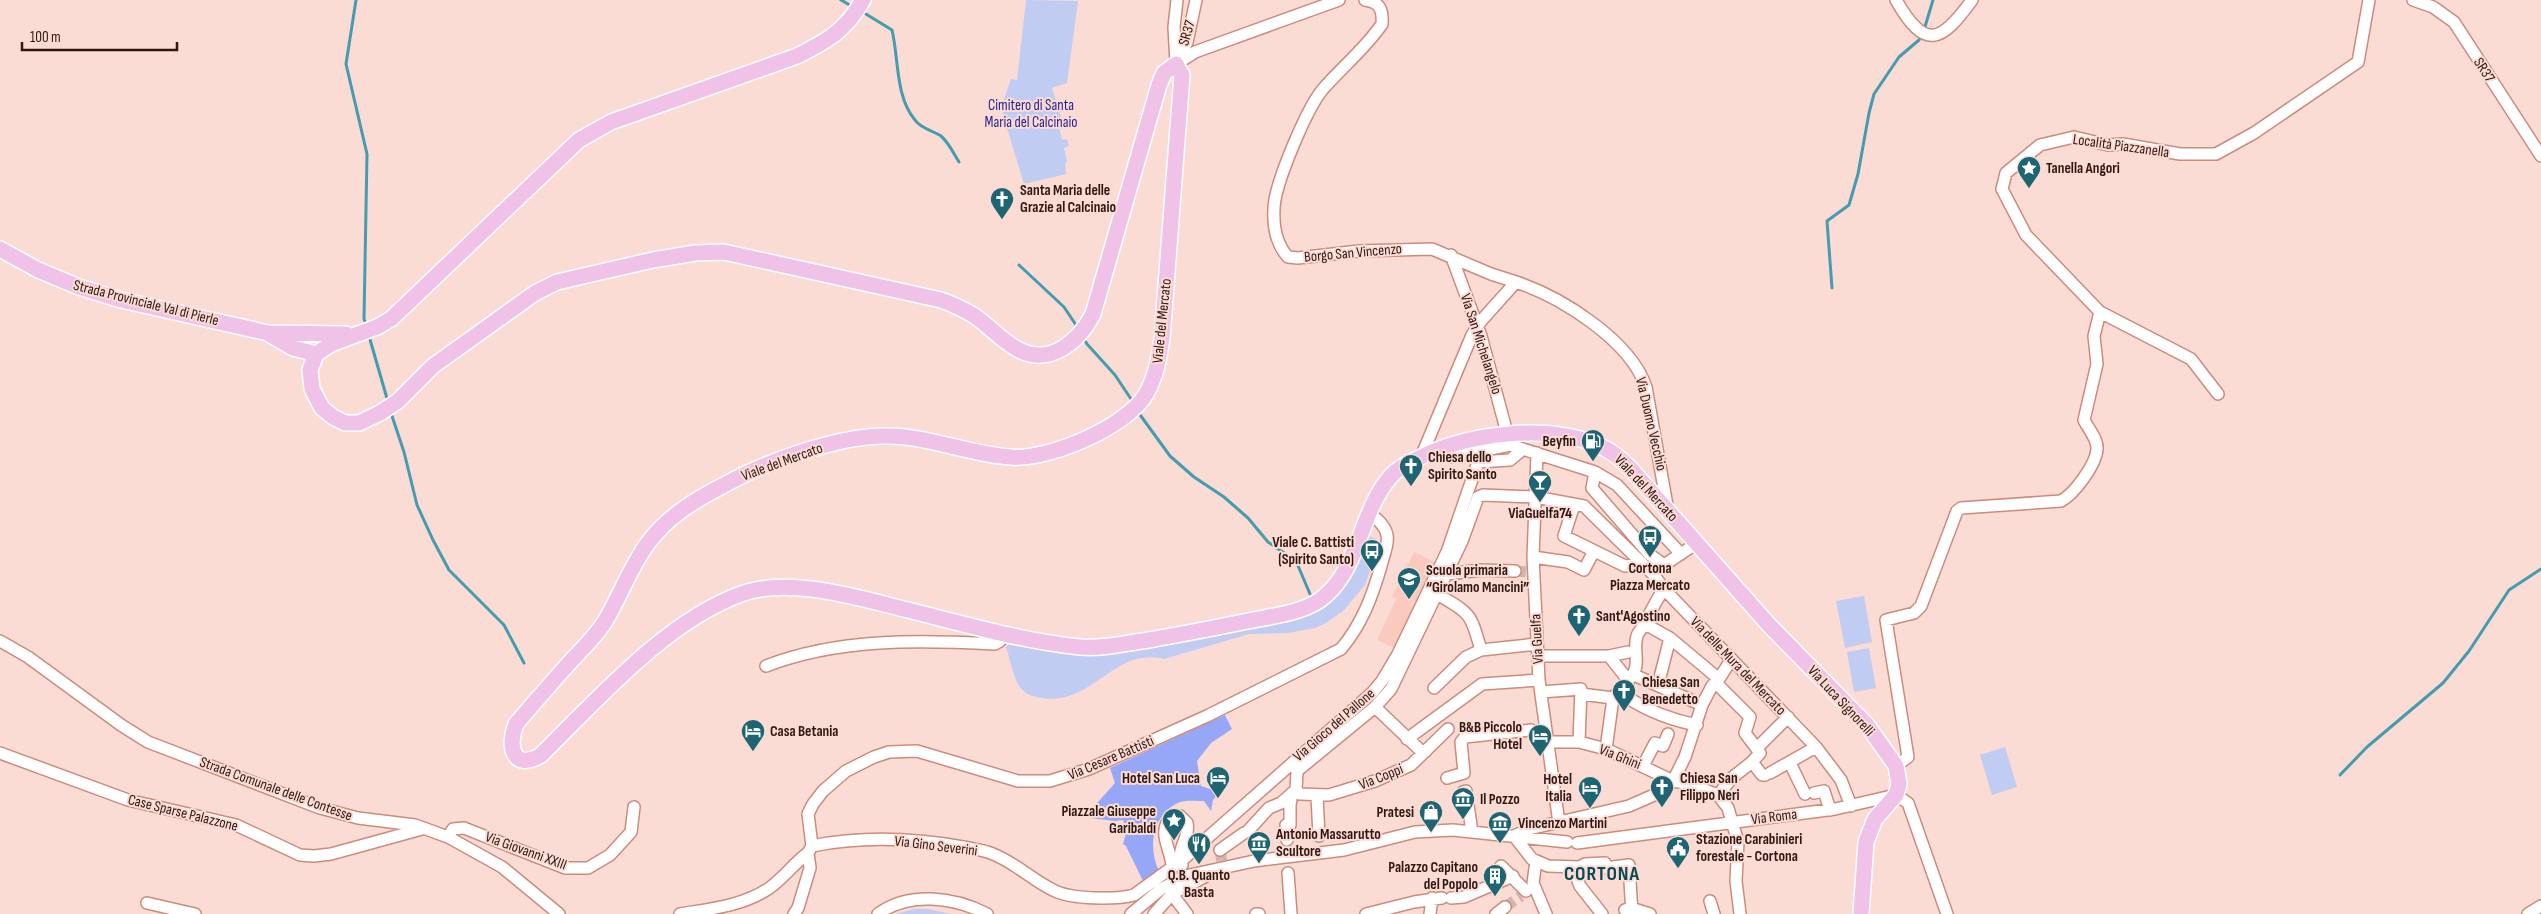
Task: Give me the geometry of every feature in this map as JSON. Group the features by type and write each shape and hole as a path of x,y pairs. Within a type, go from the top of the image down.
{"main road":[{"path":"310,381 311,362 316,354 331,344 384,323 409,303 579,140 611,122 797,56 826,42 841,31 864,0"},
{"path":"277,336 302,364 316,400 322,408 345,423 359,423 398,402 433,366 535,293 570,278 695,253 724,252 941,300 973,315 1020,350 1035,353 1062,349 1083,333 1093,314 1159,85 1164,73 1176,64"},
{"name":"Viale del Mercato","path":"1176,64 1182,75 1162,338 1156,373 1146,395 1137,407 1102,431 1055,450 1023,458 1002,456 917,437 885,436 839,442 777,462 726,484 682,509 656,533 640,557 603,624 516,724 510,745 515,756 523,760 533,760 541,755 667,636 723,601 762,588 800,590 853,597 1002,633 1080,647 1110,646 1218,628 1302,608 1322,599 1340,580 1368,512 1389,477 1398,469 1428,454 1476,439 1507,434 1573,438 1599,445 1615,454 1630,468 1697,543"},
{"name":"Strada Provinciale Val di Pierle","path":"0,249 38,270 79,287 302,343 316,354"},
{"name":"Strada Provinciale Val di Pierle","path":"277,336 360,334"},
{"name":"Via Luca Signorelli","path":"1697,543 1770,625 1867,725 1896,766"},
{"path":"1861,914 1866,842 1875,819 1896,795 1899,784 1896,766"}],"street":[{"path":"1177,0 1174,27 1176,64 1195,52 1339,0"},
{"name":"SR37","path":"1176,64 1186,42 1196,0"},
{"name":"Borgo San Vincenzo","path":"1366,0 1377,3 1380,7 1382,24 1369,44 1323,89 1308,111 1274,206 1275,232 1283,251 1288,257 1413,248 1432,249 1516,282"},
{"path":"1896,0 1908,22 1924,34 1946,32 1972,0"},
{"name":"Località Piazzanella","path":"2218,394 2191,359 2100,312 2026,235 2002,189 2006,173 2040,145 2074,136 2108,145 2123,144 2180,154 2216,154 2254,133 2358,62 2369,0"},
{"name":"SR37","path":"2413,0 2433,7 2454,22 2541,156"},
{"name":"Via San Michelangelo","path":"1451,255 1477,326 1507,434"},
{"path":"1516,282 1477,326 1428,454 1450,457 1510,445 1595,472 1617,485 1681,554"},
{"name":"Via Duomo Vecchio","path":"1516,282 1531,287 1580,315 1628,355 1638,368 1646,388 1668,511"},
{"path":"1896,766 1908,757 1886,620 1914,613 1921,606 1957,511 1961,508 2061,501 2069,497 2086,474 2097,450 2084,420 2098,364 2094,336 2100,312"},
{"name":"Via Gioco del Pallone","path":"1177,863 1372,693 1398,654 1447,552 1478,462 1510,460 1523,449"},
{"name":"Via Guelfa","path":"1537,454 1532,572 1540,692 1539,729 1547,742 1558,823"},
{"path":"1595,472 1592,488 1649,554 1664,565 1697,543"},
{"name":"Via delle Mura del Mercato","path":"1447,574 1478,497 1482,494 1535,497 1584,506 1643,564 1726,655 1816,747 1840,780 1851,806"},
{"path":"1574,505 1564,536 1628,567 1643,564"},
{"name":"Via Cesare Battisti","path":"794,914 798,908 810,868 808,814 813,804 823,791 846,771 874,757 889,752 917,751 1018,781 1050,781 1089,770 1206,716 1341,649 1356,629 1370,601 1387,544 1387,534 1383,527 1368,512"},
{"path":"1533,557 1568,562 1584,570 1594,551"},
{"path":"1286,840 1286,826 1290,825 1290,805 1296,792 1297,770 1375,707 1391,689 1447,574 1481,570 1515,571"},
{"path":"1664,589 1655,601 1645,624 1637,634 1638,661 1631,678 1628,698 1645,709 1671,721 1697,725"},
{"path":"1437,594 1461,608 1472,618 1481,650"},
{"path":"1645,624 1670,638 1718,681 1750,717 1744,734 1760,753 1752,762 1732,777 1718,795 1724,801 1733,821 1738,842 1736,882 1740,914"},
{"path":"766,666 794,655 861,644 936,641 995,644 1000,641 1002,633"},
{"path":"1658,685 1670,638"},
{"name":"Strada Comunale delle Contesse","path":"0,641 28,656 121,725 148,742 320,808 358,818 416,825 448,837 502,867 559,914"},
{"path":"1434,688 1466,656 1481,650 1537,644"},
{"path":"1538,656 1609,656 1628,652"},
{"path":"1579,867 1548,866 1536,861 1514,836 1529,829 1628,806 1654,795 1673,780 1697,725 1702,705 1718,681 1726,655"},
{"path":"1609,656 1631,678 1658,685 1702,705"},
{"path":"1606,749 1614,698 1631,678"},
{"path":"1407,739 1482,684 1539,680"},
{"path":"1540,692 1581,689 1579,742"},
{"path":"1580,694 1614,698"},
{"path":"1375,707 1407,739 1420,750 1426,752"},
{"path":"1757,748 1788,717"},
{"name":"Via Coppi","path":"1296,792 1317,796 1329,795 1375,781 1411,765 1448,729"},
{"path":"1447,778 1464,773 1461,742 1465,738 1539,729"},
{"path":"1642,766 1654,743 1663,746 1668,734"},
{"name":"Via Ghini","path":"1547,742 1579,742 1606,749 1673,780 1690,784 1718,795"},
{"path":"1752,762 1762,775 1768,774 1816,747"},
{"name":"Case Sparse Palazzone","path":"0,753 128,800 236,825 300,855 330,854 394,835 424,829"},
{"path":"1790,763 1809,793 1824,791 1830,810"},
{"path":"1463,792 1466,791 1472,832"},
{"path":"1220,850 1246,832 1269,808 1282,803 1296,792"},
{"path":"1896,795 1908,803 1947,914"},
{"name":"Via Roma","path":"1182,878 1220,866 1320,851 1344,850 1415,832 1454,830 1570,842 1830,810 1896,795"},
{"path":"1317,796 1319,836"},
{"name":"Via Giovanni XXIII","path":"448,837 453,829 464,828 565,868 588,868 610,855 631,832 634,807"},
{"name":"Via Gino Severini","path":"810,849 870,839 915,840 949,845 992,853 1015,864 1056,892 1076,896 1125,898 1134,895 1177,863"},
{"path":"680,914 732,905 752,897 769,888 810,849"},
{"path":"1527,890 1536,861"},
{"path":"1131,914 1161,889 1182,878 1177,863"},
{"path":"1602,914 1580,886 1574,870 1585,864 1605,863 1605,868 1629,865 1630,912 1650,914"},
{"path":"1154,914 1172,894 1207,876 1220,866"},
{"path":"1501,866 1527,890 1546,914"},
{"path":"1288,873 1291,914"},
{"path":"1366,914 1442,898 1464,897 1513,876"},
{"path":"1172,894 1187,914"},
{"path":"1430,914 1442,898"},
{"path":"878,914 887,908 919,899 947,899 986,914"},
{"path":"1710,900 1714,914"},
{"path":"147,903 195,914"},
{"path":"2528,914 2541,906"}],"shaded area":[{"name":"Scuola primaria “Girolamo Mancini”","path":"1414,552 1439,564 1427,580 1419,604 1412,601 1411,605 1416,608 1396,649 1377,640 1396,599 1392,597"},
{"path":"1225,715 1232,729 1211,743 1197,761 1201,786 1213,790 1217,795 1213,800 1211,811 1204,801 1186,801 1171,807 1164,814 1158,822 1153,842 1155,862 1159,871 1143,881 1126,846 1123,844 1127,829 1123,820 1090,818 1091,810 1115,783 1110,768"}],"green space":[{"name":"Cimitero di Santa Maria del Calcinaio","path":"1026,0 1078,1 1067,83 1052,88 1062,121 1058,122 1062,140 1067,139 1069,146 1064,148 1067,161 1065,164 1066,174 1024,184 1003,115 1002,105 1011,79 1017,80"},
{"path":"1369,536 1376,539 1377,551 1365,585 1344,610 1326,623 1315,628 1288,633 1249,634 1164,659 1146,657 1130,661 1073,695 1056,699 1027,694 1015,678 1006,647 1013,639 1073,654 1110,653 1305,614 1364,539"},
{"path":"1864,596 1872,642 1845,648 1836,601"},
{"path":"1869,648 1876,688 1854,692 1847,652"},
{"path":"2005,747 2017,787 1992,795 1980,755"},
{"path":"914,909 928,909 951,914 896,914"}],"waterway":[{"path":"356,0 346,64 367,154 364,319 367,327"},
{"path":"841,0 853,7"},
{"path":"1924,30 1933,0"},
{"path":"861,11 892,30 901,89 909,110 920,125 944,139 959,162"},
{"path":"1832,288 1827,221 1849,205 1858,174 1874,94 1899,57 1919,40 1921,35"},
{"path":"1019,265 1064,307 1078,328"},
{"path":"369,336 388,402"},
{"path":"1082,336 1115,375 1133,402"},
{"path":"1138,412 1170,456 1194,477 1224,497 1248,518 1268,542 1296,561 1310,594"},
{"path":"391,413 404,452 417,505 433,540 449,570 504,625 524,663"},
{"path":"2340,775 2367,747 2443,683 2469,651 2509,590 2541,569"}],"tunnel":[{"path":"1515,571 1530,572"},
{"path":"1220,850 1222,863"},
{"path":"1505,907 1521,896"}],"place":[{"name":"Tanella Angori","path":"2029,189"},
{"name":"Santa Maria delle Grazie al Calcinaio","path":"1002,220"},
{"name":"Beyfin","path":"1593,462"},
{"name":"Chiesa dello Spirito Santo","path":"1411,487"},
{"name":"ViaGuelfa74","path":"1540,503"},
{"name":"Cortona Piazza Mercato","path":"1650,558"},
{"name":"Viale C. Battisti (Spirito Santo)","path":"1372,572"},
{"name":"Scuola primaria “Girolamo Mancini”","path":"1409,600"},
{"name":"Sant'Agostino","path":"1579,637"},
{"name":"Chiesa San Benedetto","path":"1624,712"},
{"name":"Casa Betania","path":"753,752"},
{"name":"B&B Piccolo Hotel","path":"1540,757"},
{"name":"Hotel San Luca","path":"1218,799"},
{"name":"Chiesa San Filippo Neri","path":"1662,808"},
{"name":"Hotel Italia","path":"1590,809"},
{"name":"Il Pozzo","path":"1463,820"},
{"name":"Pratesi","path":"1431,833"},
{"name":"Piazzale Giuseppe Garibaldi","path":"1174,841"},
{"name":"Vincenzo Martini","path":"1500,844"},
{"name":"Antonio Massarutto Scultore","path":"1259,864"},
{"name":"Q.B. Quanto Basta","path":"1199,865"},
{"name":"Stazione Carabinieri forestale - Cortona","path":"1678,869"},
{"name":"Palazzo Capitano del Popolo","path":"1495,897"}],"district":[{"name":"CORTONA","path":"1602,874"}]}
